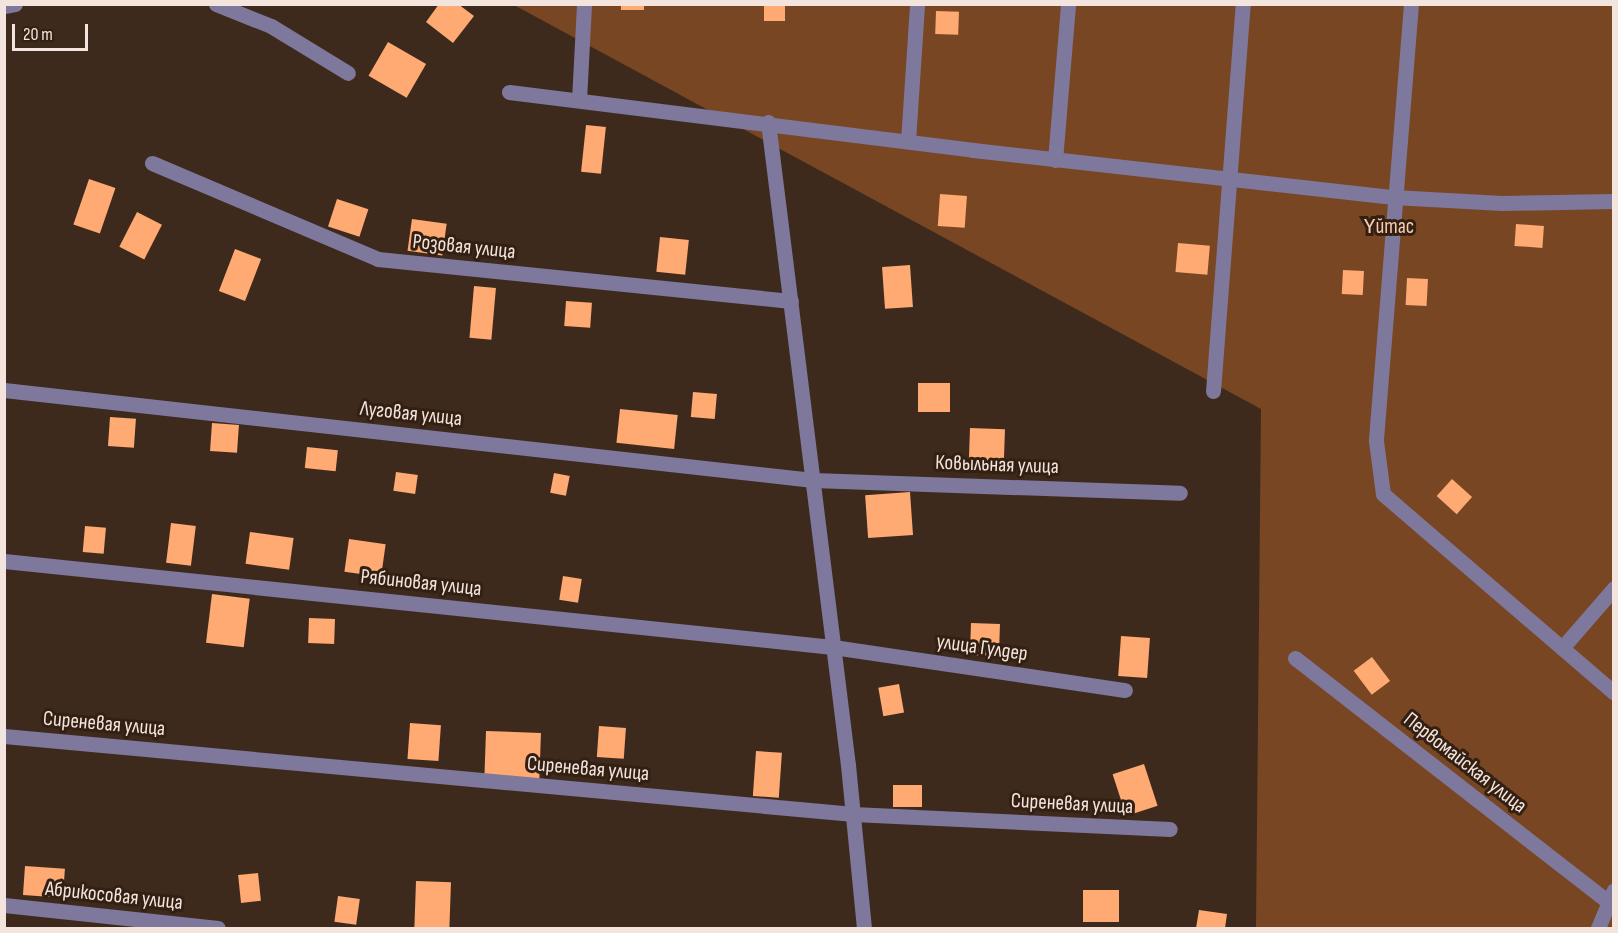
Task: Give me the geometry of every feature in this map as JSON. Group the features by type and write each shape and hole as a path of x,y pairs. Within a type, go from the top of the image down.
{"street":[{"path":"4,6 15,4"},
{"path":"216,4 271,26 348,73"},
{"path":"579,100 584,4"},
{"path":"908,141 917,4"},
{"path":"1055,160 1068,4"},
{"path":"1213,391 1243,4"},
{"path":"1411,4 1393,197 1376,441 1383,494 1614,693"},
{"path":"509,92 768,122 1055,160 1393,197 1502,203 1614,201"},
{"path":"768,122 853,814 864,928"},
{"name":"Розовая улица","path":"152,163 378,259 791,301"},
{"name":"Луговая улица","path":"4,390 813,480"},
{"name":"Ковыльная улица","path":"813,480 1180,493"},
{"name":"Рябиновая улица","path":"4,561 833,647"},
{"path":"1562,648 1614,588"},
{"name":"улица Гулдер","path":"833,647 1125,690"},
{"name":"Первомайская улица","path":"1295,658 1611,896"},
{"name":"Сиреневая улица","path":"4,736 853,814 1170,829"},
{"path":"1598,928 1611,896"},
{"name":"Абрикосовая улица","path":"4,905 218,928"}],"green space":[{"name":"Үйтас","path":"514,5 1613,5 1613,928 1256,928 1261,409"}],"building":[{"path":"439,4 458,4 474,16 453,43 426,22"},
{"path":"621,4 644,4 644,10 621,10"},
{"path":"764,4 785,4 785,21 764,21"},
{"path":"936,11 959,12 958,35 935,34"},
{"path":"388,42 426,64 407,98 368,76"},
{"path":"586,125 606,127 601,174 581,172"},
{"path":"89,179 115,188 100,234 73,224"},
{"path":"940,194 967,196 965,228 938,226"},
{"path":"337,199 368,209 359,237 328,227"},
{"path":"137,212 162,225 144,259 119,247"},
{"path":"412,219 447,224 442,256 408,251"},
{"path":"1516,224 1544,226 1542,248 1514,246"},
{"path":"660,237 689,240 685,275 656,272"},
{"path":"1178,243 1210,246 1207,275 1175,272"},
{"path":"235,249 261,259 245,301 219,291"},
{"path":"910,265 913,307 885,309 882,267"},
{"path":"1343,270 1364,271 1363,295 1342,294"},
{"path":"1407,278 1428,279 1427,306 1406,305"},
{"path":"474,286 496,288 491,340 469,338"},
{"path":"566,301 592,303 590,328 564,326"},
{"path":"918,383 950,383 950,412 918,412"},
{"path":"693,392 717,394 715,419 691,417"},
{"path":"620,409 678,415 674,449 616,443"},
{"path":"110,417 136,419 134,448 108,446"},
{"path":"212,423 239,425 237,453 210,451"},
{"path":"970,428 1005,429 1004,469 969,468"},
{"path":"307,447 338,450 336,471 305,468"},
{"path":"396,472 418,475 415,494 393,491"},
{"path":"554,473 570,476 566,496 550,493"},
{"path":"1452,479 1472,497 1457,514 1437,496"},
{"path":"910,492 913,535 868,538 865,495"},
{"path":"171,523 196,526 191,566 166,563"},
{"path":"85,526 106,528 104,554 83,552"},
{"path":"250,532 294,538 289,570 246,564"},
{"path":"349,539 386,544 381,577 344,572"},
{"path":"563,576 582,579 578,603 559,600"},
{"path":"212,594 250,599 244,647 206,643"},
{"path":"309,618 335,619 334,644 308,643"},
{"path":"971,623 1000,624 999,656 970,655"},
{"path":"1121,636 1150,638 1147,678 1118,676"},
{"path":"1372,657 1390,681 1372,695 1354,671"},
{"path":"899,684 904,713 883,716 878,688"},
{"path":"410,723 441,725 438,761 407,759"},
{"path":"599,726 626,728 624,759 597,757"},
{"path":"486,731 541,733 539,779 484,777"},
{"path":"756,751 782,753 779,798 753,796"},
{"path":"1144,764 1158,806 1126,816 1113,774"},
{"path":"893,785 922,785 922,807 893,807"},
{"path":"25,866 65,869 63,898 23,895"},
{"path":"258,873 261,901 241,903 238,875"},
{"path":"416,881 451,882 449,928 414,928"},
{"path":"1083,890 1119,890 1119,922 1083,922"},
{"path":"338,896 360,899 356,925 334,922"},
{"path":"1199,910 1227,914 1225,928 1196,928"}]}
